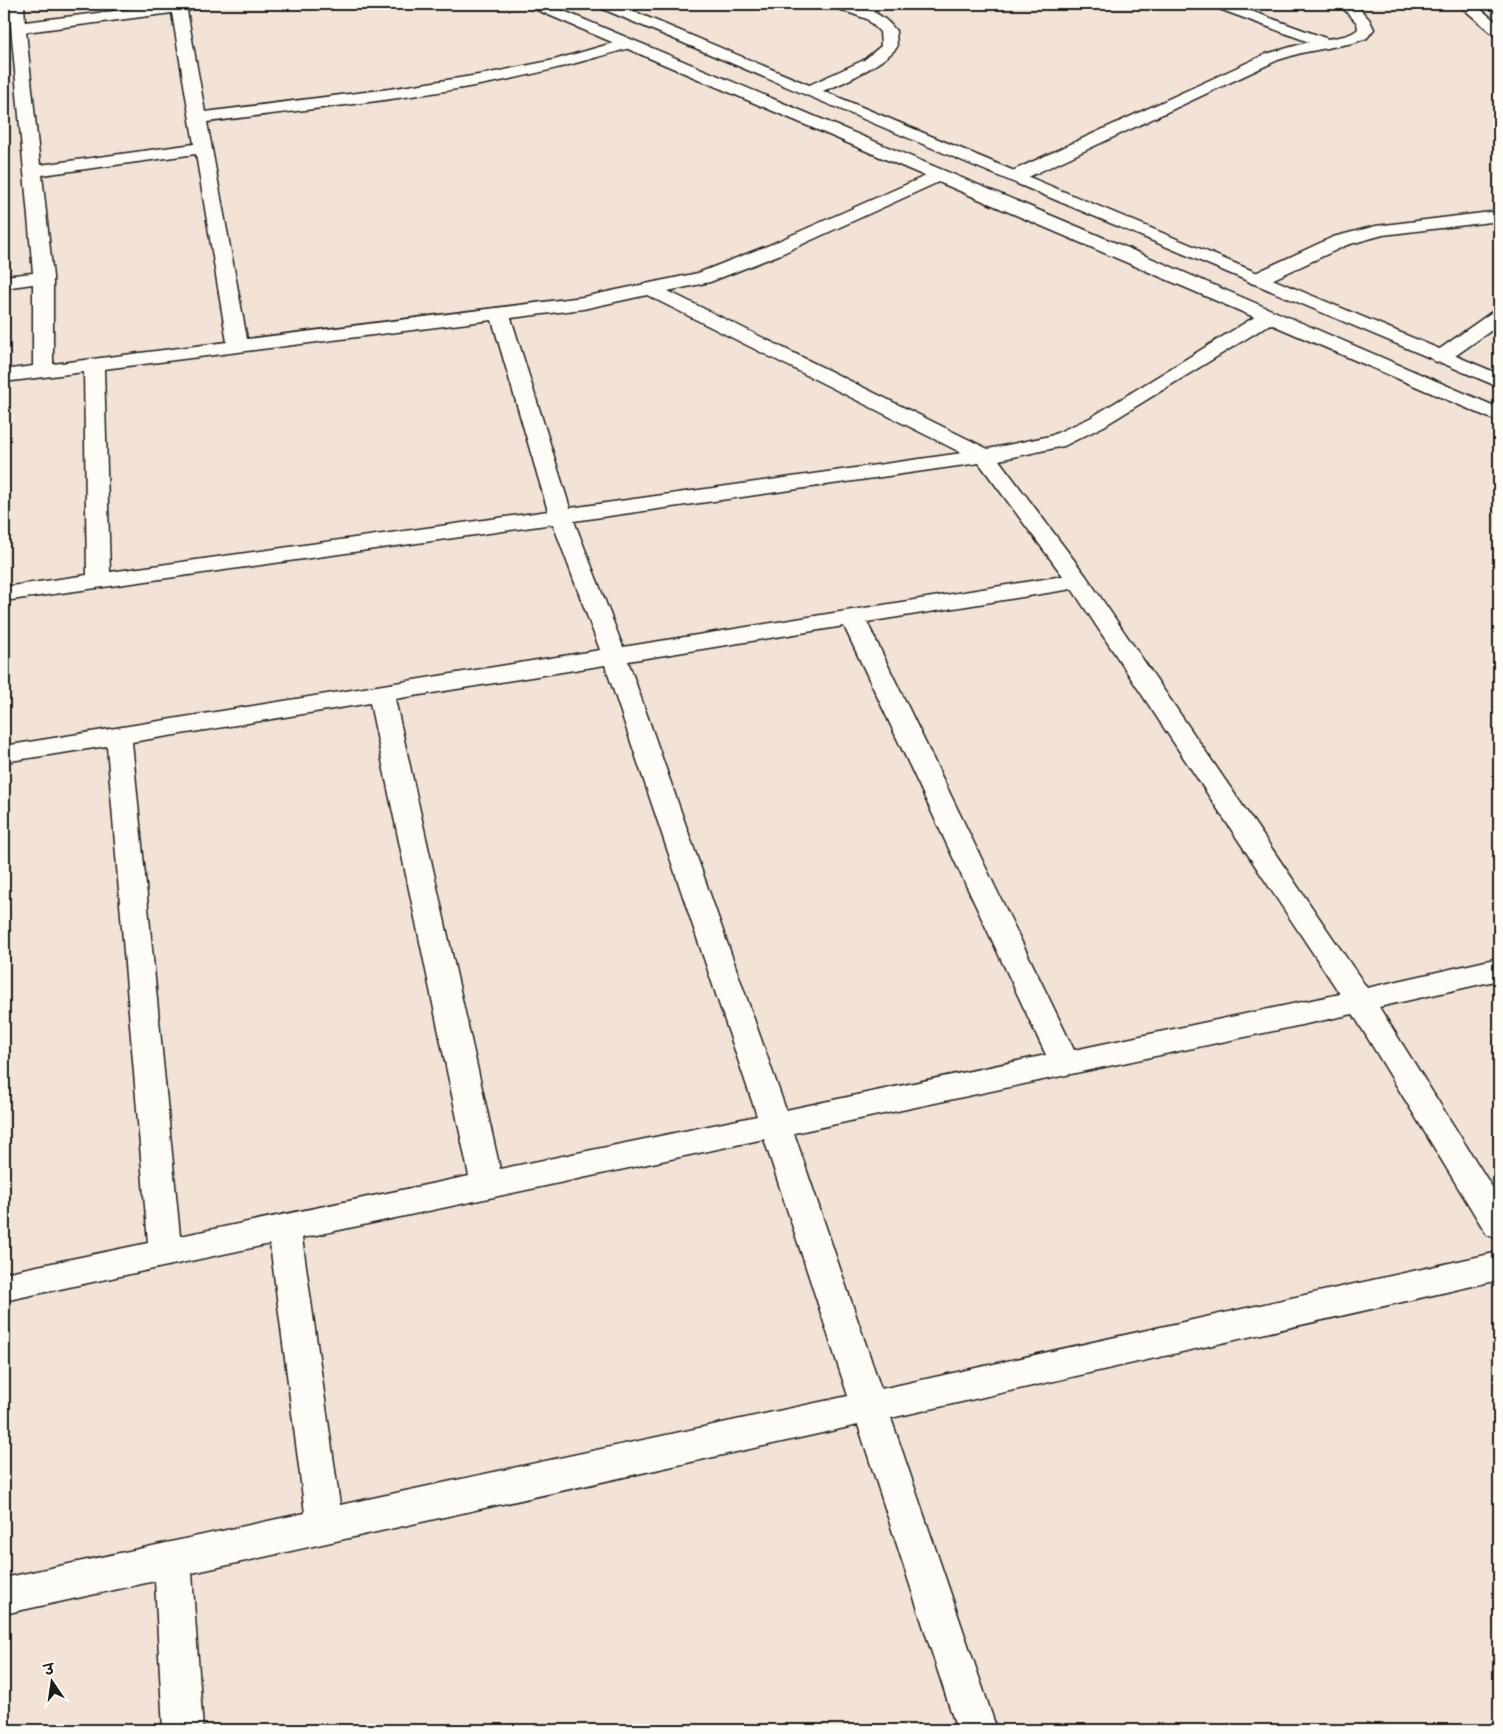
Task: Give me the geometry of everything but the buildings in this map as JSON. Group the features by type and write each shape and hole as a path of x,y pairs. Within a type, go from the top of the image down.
{"main road":[{"path":"17,4 43,277 43,371"},
{"path":"535,4 939,175 1499,416"},
{"path":"603,4 1016,176 1499,381"},
{"path":"811,90 870,63 890,47 888,31 872,16 838,4"},
{"path":"1219,4 1325,43"},
{"path":"1016,176 1272,57 1298,49 1361,35 1366,29 1364,22 1347,4"},
{"path":"1465,4 1499,32"},
{"path":"18,28 184,5 198,118 238,347"},
{"path":"198,118 389,94 485,79 557,64 626,44"},
{"path":"32,171 204,148"},
{"path":"4,376 583,303 651,290 704,278 765,254 939,175"},
{"path":"1258,279 1340,241 1382,230 1499,216"},
{"path":"4,282 43,277"},
{"path":"651,290 985,456 1078,581 1360,1001 1499,1225"},
{"path":"500,313 561,515 614,656 775,1124 977,1730"},
{"path":"1441,357 1499,316"},
{"path":"4,594 985,456 1056,440 1097,422 1268,317"},
{"path":"94,365 99,580"},
{"path":"4,754 1078,581"},
{"path":"852,618 1065,1063"},
{"path":"381,694 487,1184"},
{"path":"119,735 165,1253"},
{"path":"4,1287 1360,1001 1499,969"},
{"path":"284,1228 325,1526"},
{"path":"4,1596 870,1407 1499,1266"},
{"path":"172,1558 183,1730"}]}
